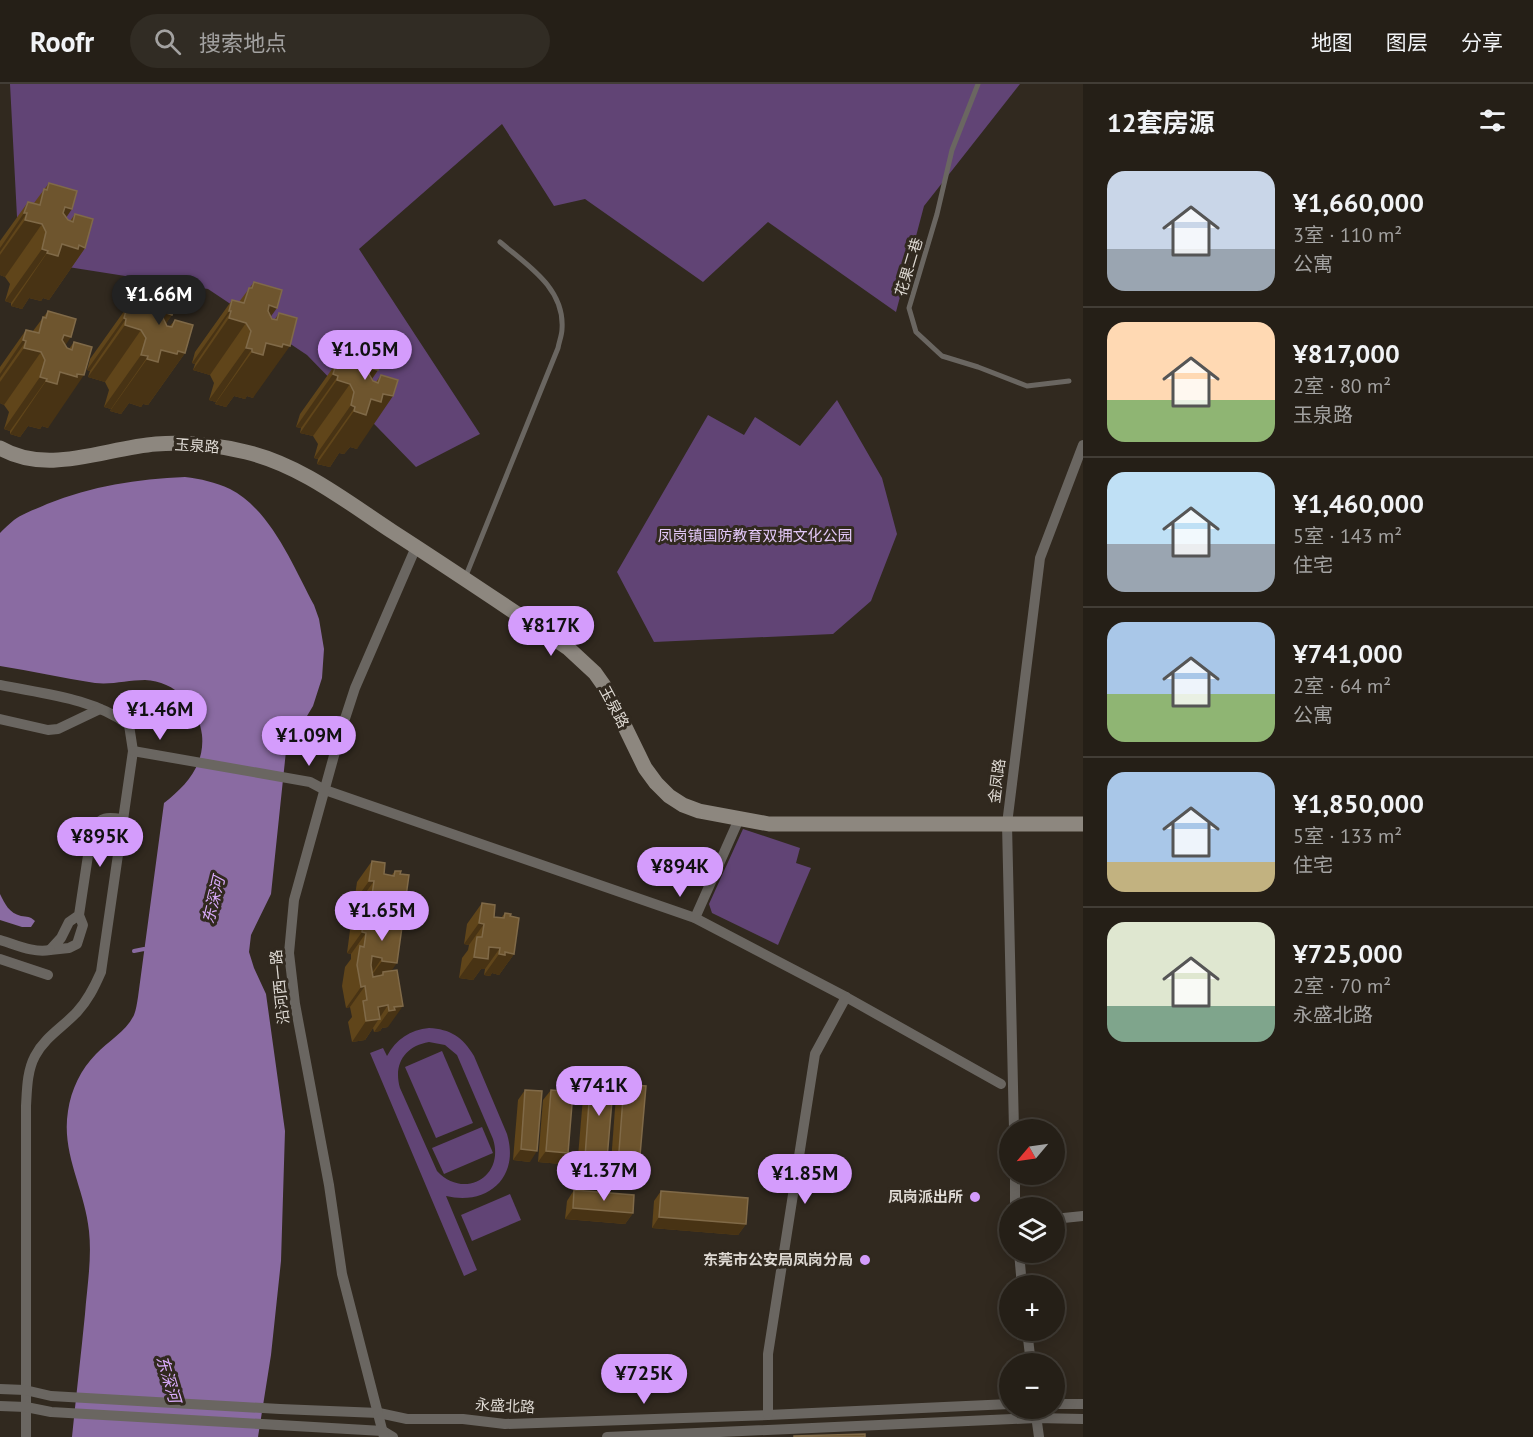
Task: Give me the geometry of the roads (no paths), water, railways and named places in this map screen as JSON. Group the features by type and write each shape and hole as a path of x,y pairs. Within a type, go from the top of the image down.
{"street":[{"name":"玉泉路","path":"0,448 28,458 50,461 69,460 154,444 184,444 247,452 301,473 568,648 595,673 617,709 645,768 656,783 669,796 699,811 769,824 1083,824"},
{"name":"金凤路","path":"1014,1119 1007,824 1040,558 1083,445"},
{"name":"沿河西一路","path":"386,1435 342,1274 330,1185 295,1004 289,953 294,900 340,734 355,688 416,547"},
{"path":"0,685 79,701 115,715 129,725 133,751 100,972 90,996 76,1014 51,1035 35,1056 27,1080 26,1437"},
{"path":"0,719 48,730 58,729 99,709"},
{"path":"133,751 310,782 325,790 695,918 846,997 1001,1084"},
{"path":"0,940 32,950 69,948 77,944 83,925 79,915 92,829 98,821 108,817 123,819"},
{"path":"695,918 739,819"},
{"path":"50,950 61,938 69,922 79,915"},
{"path":"0,959 48,975"},
{"path":"768,1415 768,1354 815,1054 846,997"},
{"path":"1065,1218 1083,1216"},
{"name":"永盛北路","path":"0,1389 25,1390 51,1396 379,1413 407,1419 463,1419 505,1424 999,1404"},
{"path":"1065,1404 1083,1404"},
{"path":"0,1406 26,1407 51,1412 279,1425 386,1435"},
{"path":"607,1437 999,1415"},
{"path":"1065,1417 1083,1419"},
{"path":"1037,1419 1039,1437"}],"lane":[{"name":"花果二巷","path":"978,84 952,150 937,214 909,308 916,332 942,356 1027,386 1069,381"},
{"path":"465,579 558,348 562,329 561,311 555,294 545,280 500,242"}],"water":[{"name":"东深河","path":"185,477 208,481 230,489 245,498 257,510 280,540 314,605 324,649 322,678 313,706 286,751 271,894 251,935 249,952 266,994 285,1131 281,1261 271,1355 258,1437 72,1437 90,1252 87,1216 68,1142 69,1103 86,1066 131,1021 134,1015 164,803 192,774 200,756 202,735 200,724 191,705 175,690 156,681 95,683 0,666 0,533 22,515 81,492 132,482"},
{"path":"0,894 13,913 30,917 35,921 31,927 22,927 0,920"}],"waterway":[{"path":"134,951 148,950"}],"place":[{"name":"凤岗派出所","path":"975,1197"},
{"name":"东莞市公安局凤岗分局","path":"865,1260"}],"park label":[{"name":"凤岗镇国防教育双拥文化公园","path":"755,536"}]}
